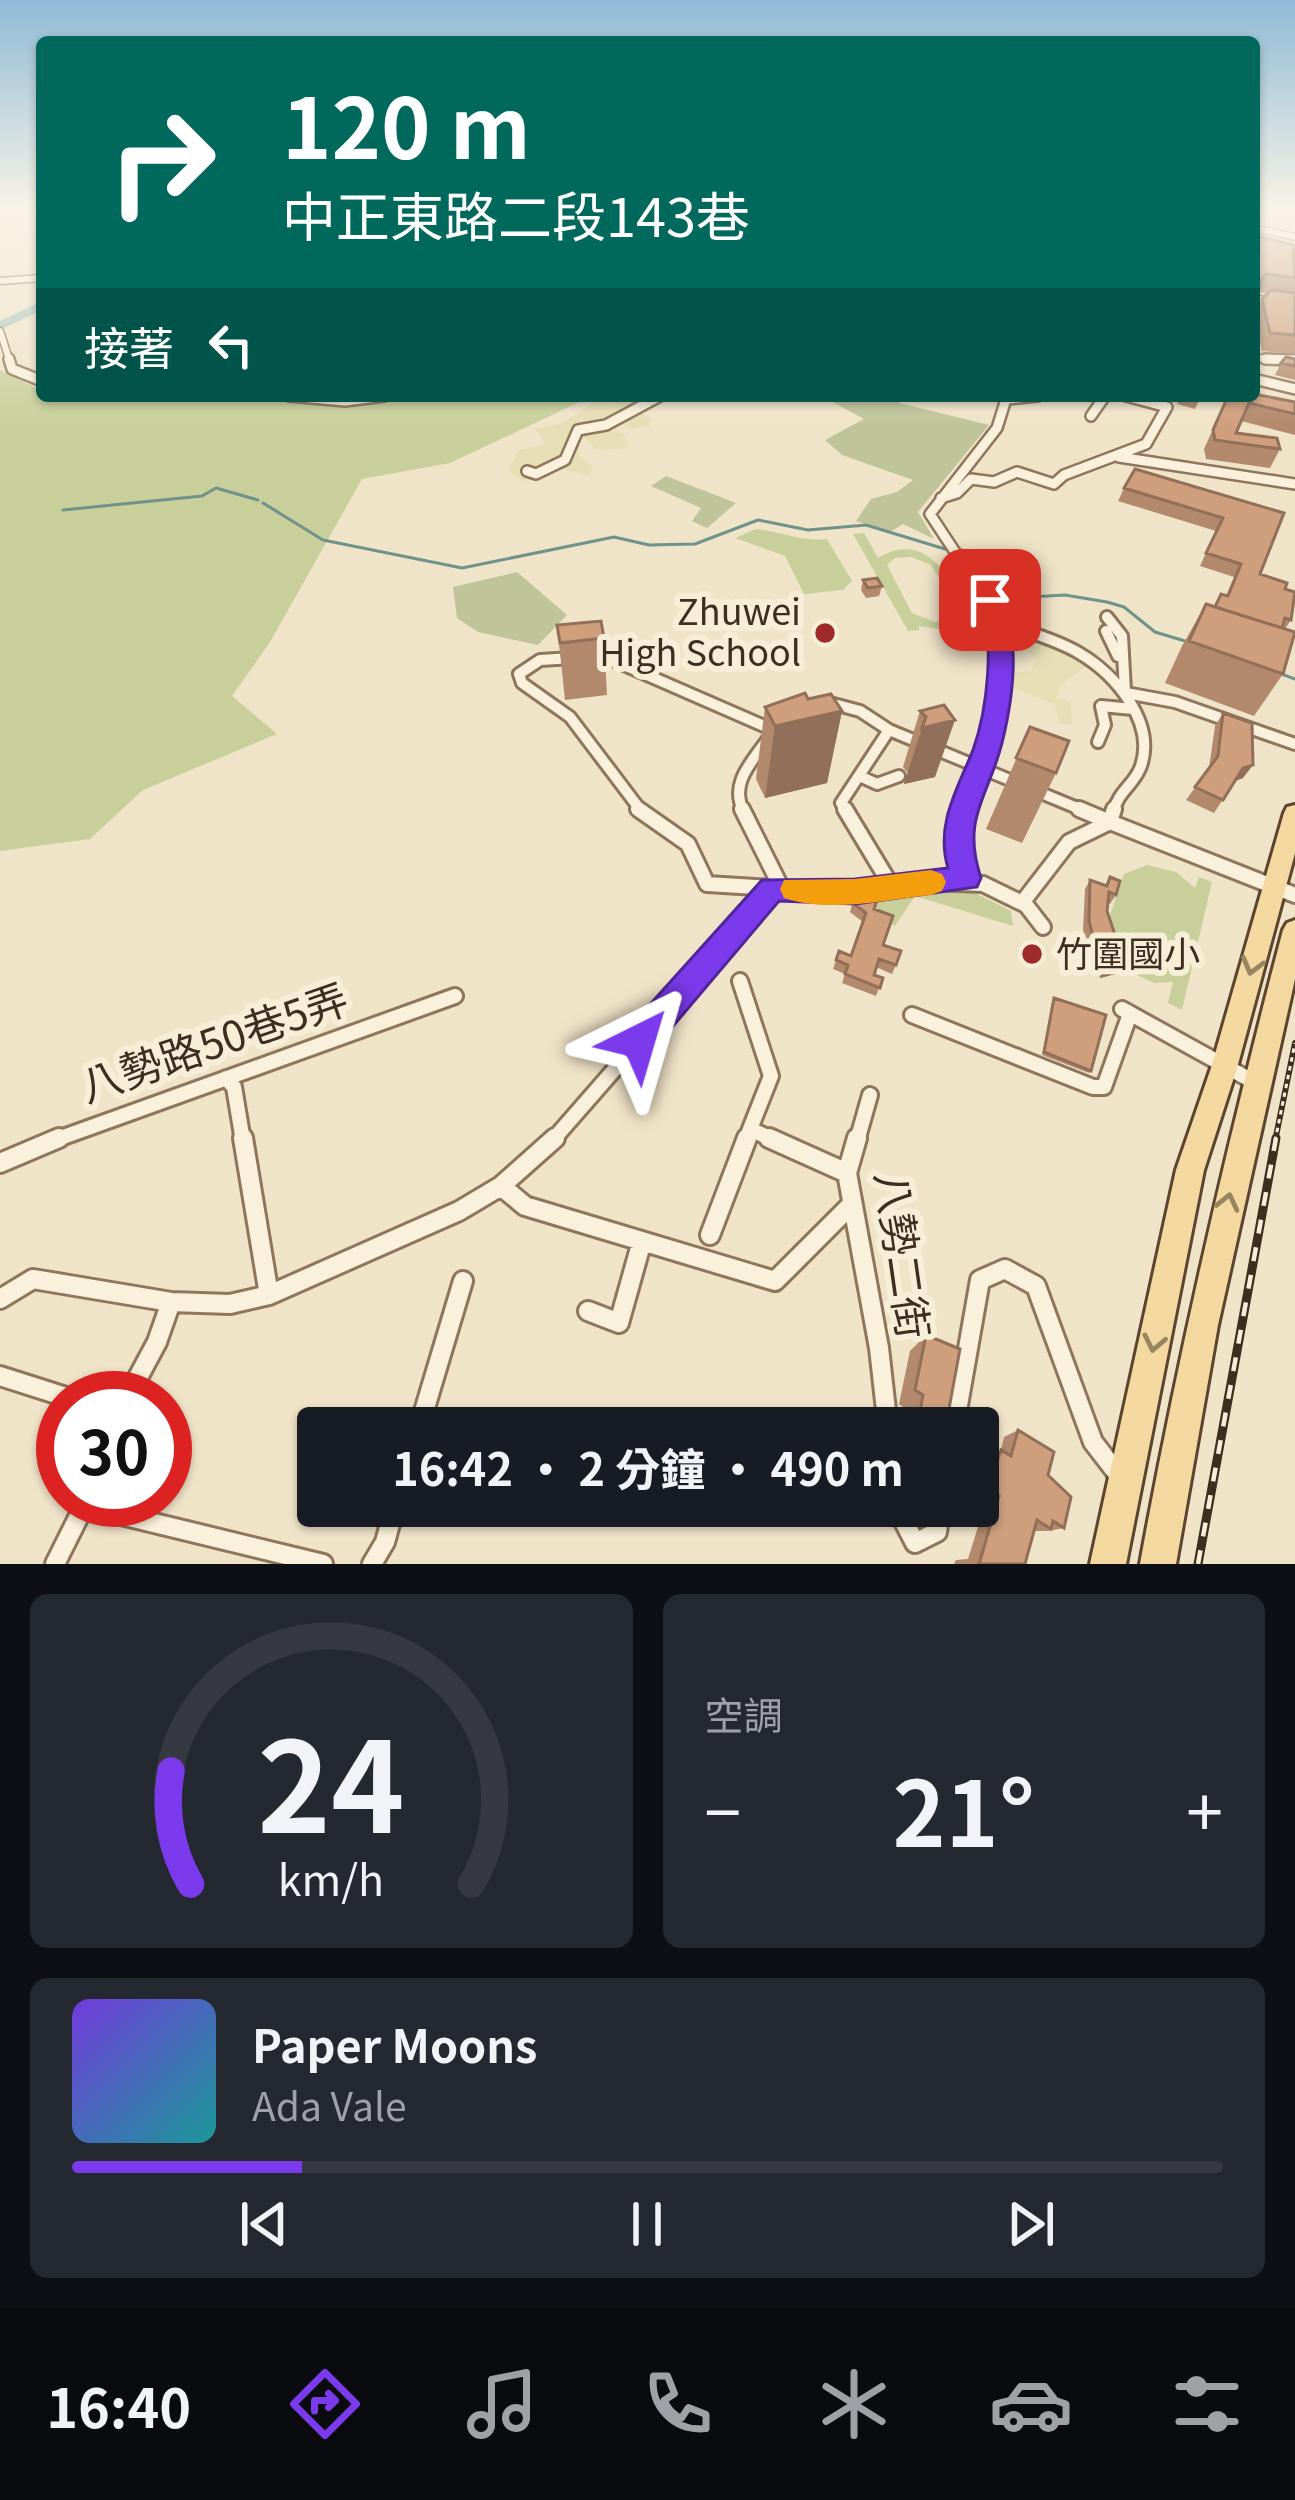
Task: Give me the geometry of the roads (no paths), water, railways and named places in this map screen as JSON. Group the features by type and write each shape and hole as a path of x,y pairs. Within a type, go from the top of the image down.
{"main road":[{"path":"1108,1564 1190,1170 1285,890 1295,813"},
{"path":"1157,1564 1184,1405 1295,930"}],"street":[{"path":"1260,299 1295,304"},
{"path":"0,331 12,369 36,379"},
{"path":"1260,358 1295,360"},
{"path":"1260,380 1295,389"},
{"path":"527,471 536,474 566,460 578,430 606,425 649,402"},
{"path":"966,878 958,851 959,817 988,743 1000,622 986,592 932,520 941,498 997,428 1007,402"},
{"path":"1090,416 1100,402"},
{"path":"941,498 957,494 971,479 994,482 1017,472 1054,484 1064,475 1146,444 1167,406 1151,402"},
{"path":"1115,456 1295,484"},
{"path":"1025,899 1069,842 1109,822 1118,794 1140,772 1145,749 1126,693 1122,637 1107,616"},
{"path":"1000,622 1080,652 1126,693 1175,702 1295,744"},
{"path":"1106,632 1122,662"},
{"path":"774,730 601,656 540,660 519,674 521,683 570,717 636,808 688,844 707,884 855,892 966,878 1025,899 1043,927"},
{"path":"813,700 860,711 890,730 1285,890"},
{"path":"1098,742 1105,725 1101,706 1133,709"},
{"path":"777,889 737,800 740,778 786,715"},
{"path":"890,730 845,790 841,803 892,887"},
{"path":"864,778 877,784 898,776"},
{"path":"0,1299 33,1279 171,1302 230,1304 268,1294 384,1246 501,1186 555,1138 777,889"},
{"path":"710,1234 771,1076 740,981"},
{"name":"八勢路50巷5弄","path":"0,1163 91,1124 455,996"},
{"path":"912,1015 1093,1087 1105,1087 1126,1012 1256,1083"},
{"path":"226,1078 234,1087 268,1294"},
{"name":"八勢二街","path":"870,1095 847,1173 886,1407"},
{"path":"750,1129 847,1173"},
{"path":"501,1186 525,1206 775,1281 852,1204"},
{"path":"587,1311 620,1324 642,1240"},
{"name":"八勢二街","path":"958,1407 980,1280 1005,1269 1036,1286 1094,1442 1125,1482"},
{"path":"425,1407 463,1281"},
{"path":"142,1371 171,1302"},
{"path":"0,1376 36,1387"},
{"path":"55,1564 74,1527"},
{"path":"179,1527 322,1564"},
{"path":"372,1564 389,1527"},
{"path":"906,1527 915,1544 938,1527"}],"waterway":[{"path":"0,326 36,308"},
{"path":"63,510 202,496 216,488 258,500"},
{"path":"263,503 323,540 462,568 614,537 649,545 695,544 758,520 808,530 866,525 945,549"},
{"path":"962,550 991,569 1012,598 1065,595 1107,602 1124,607 1155,632 1185,641"},
{"path":"1279,673 1295,679"}],"railway":[{"path":"1275,1141 1295,1043"},
{"path":"1198,1564 1276,1138"}],"place":[{"name":"Zhuwei High School","path":"825,633"},
{"name":"竹圍國小","path":"1032,954"}]}
